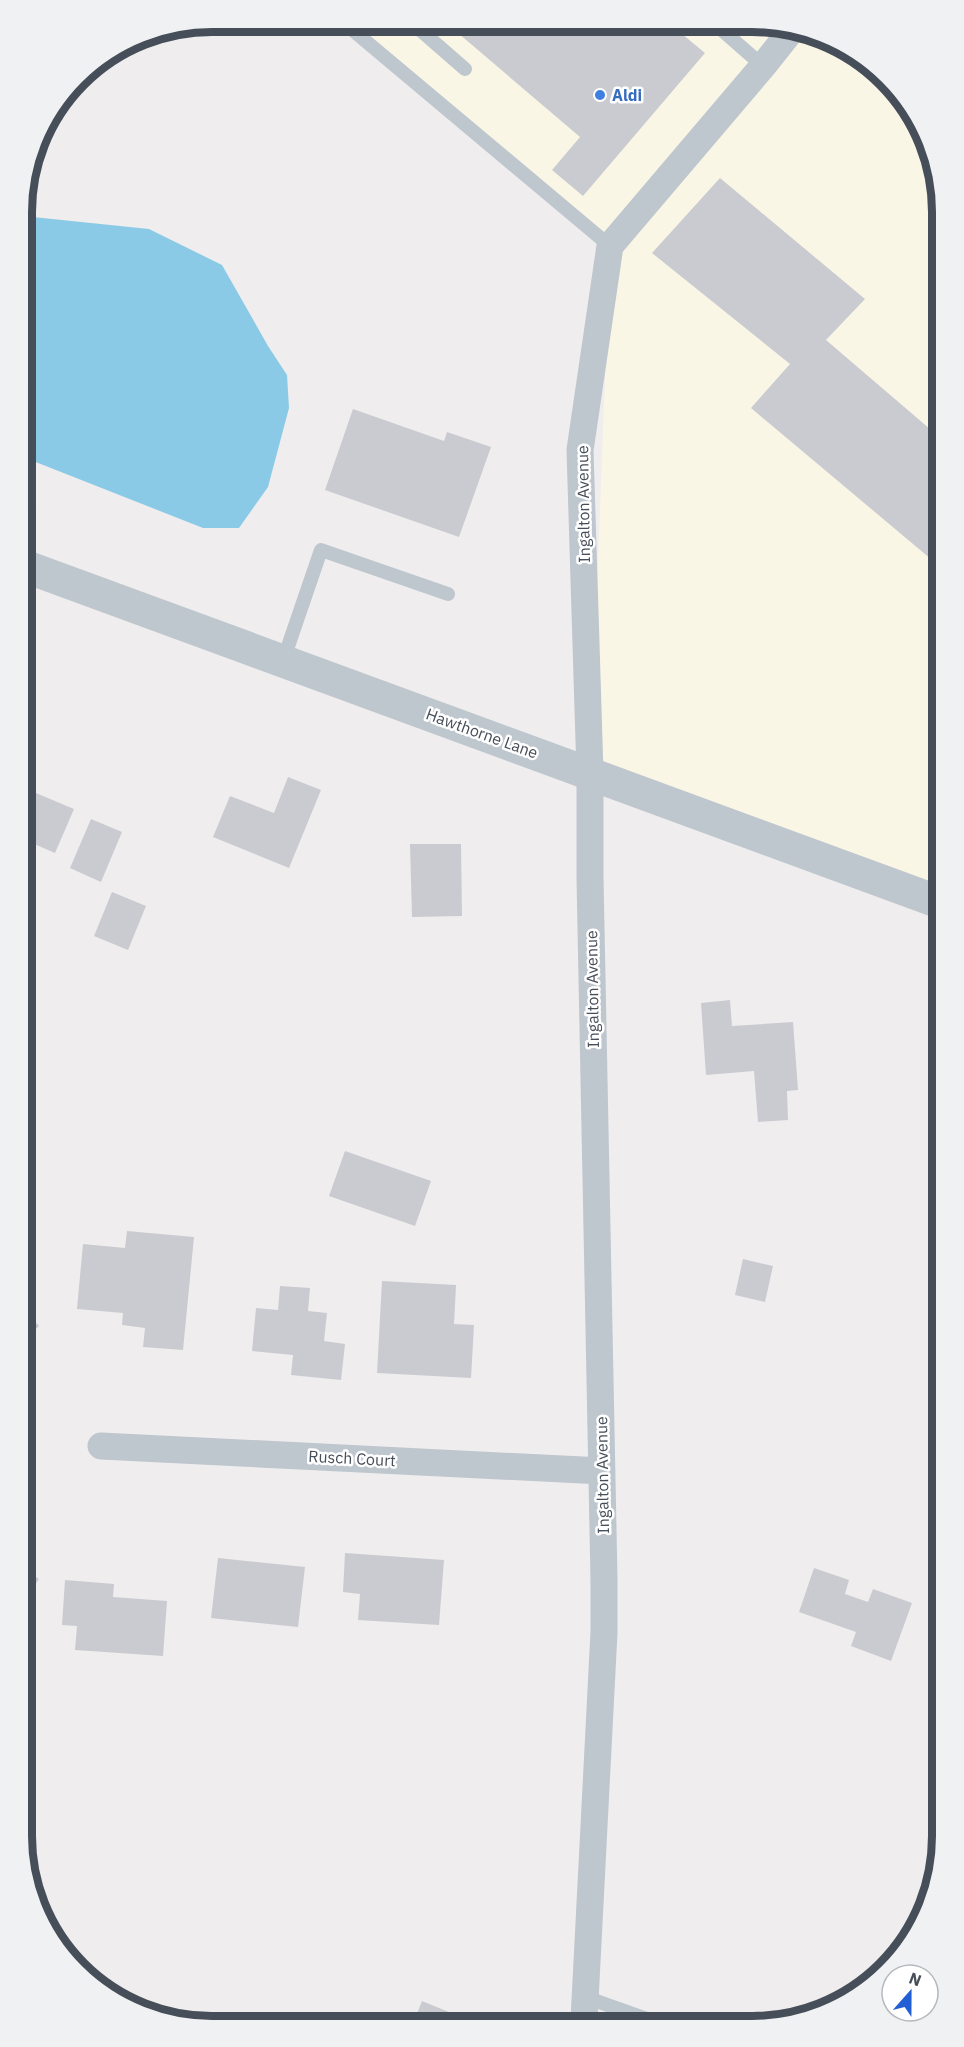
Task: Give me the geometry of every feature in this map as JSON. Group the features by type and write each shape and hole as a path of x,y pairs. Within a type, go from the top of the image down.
{"street":[{"path":"610,246 788,35"},
{"name":"Ingalton Avenue","path":"584,2009 604,1632 590,773 580,450 610,246"},
{"name":"Hawthorne Lane","path":"32,569 932,899"},
{"name":"Rusch Court","path":"101,1446 602,1471"}],"lane":[{"path":"355,32 610,246"},
{"path":"422,32 465,69"},
{"path":"724,32 763,66"},
{"path":"283,661 321,550 448,594"},
{"path":"584,2009 620,2015"}],"shaded area":[{"path":"347,32 764,32 787,35 832,50 852,62 888,93 902,112 919,143 926,165 931,188 932,212 932,899 590,773 610,246"}],"water":[{"path":"32,217 149,229 222,265 287,375 289,408 268,487 239,528 203,528 32,461"}],"building":[{"name":"Aldi","path":"457,32 680,32 705,53 583,196 552,170 580,137"},
{"path":"720,178 865,299 826,340 932,431 932,560 751,408 790,364 652,253"},
{"path":"353,409 444,441 447,432 491,447 459,537 325,490"},
{"path":"288,777 321,790 289,868 213,837 230,796 274,813"},
{"path":"32,791 74,809 55,853 32,843"},
{"path":"91,819 122,832 101,882 70,868"},
{"path":"410,844 461,844 462,916 412,917"},
{"path":"112,892 146,906 128,950 94,936"},
{"path":"730,1000 732,1026 793,1022 798,1090 787,1091 788,1120 758,1122 754,1071 706,1075 701,1003"},
{"path":"345,1151 431,1181 415,1226 329,1196"},
{"path":"127,1231 194,1237 183,1350 143,1347 145,1328 122,1325 123,1313 77,1309 83,1244 125,1248"},
{"path":"743,1259 773,1266 765,1302 735,1295"},
{"path":"382,1281 456,1285 454,1324 474,1325 471,1378 377,1373"},
{"path":"280,1286 310,1288 308,1311 327,1313 324,1341 345,1344 341,1380 291,1375 293,1355 252,1351 256,1308 278,1310"},
{"path":"32,1318 39,1326 32,1332"},
{"path":"345,1553 444,1560 439,1625 358,1620 360,1594 343,1592"},
{"path":"218,1558 305,1567 298,1627 211,1618"},
{"path":"814,1568 849,1580 845,1594 868,1602 873,1589 912,1603 891,1661 851,1646 856,1632 799,1612"},
{"path":"32,1574 39,1579 32,1590"},
{"path":"65,1580 114,1584 113,1597 167,1601 163,1656 75,1650 77,1626 62,1625"},
{"path":"422,2001 456,2015 416,2015"}],"place":[{"name":"Aldi","path":"600,95"}]}
